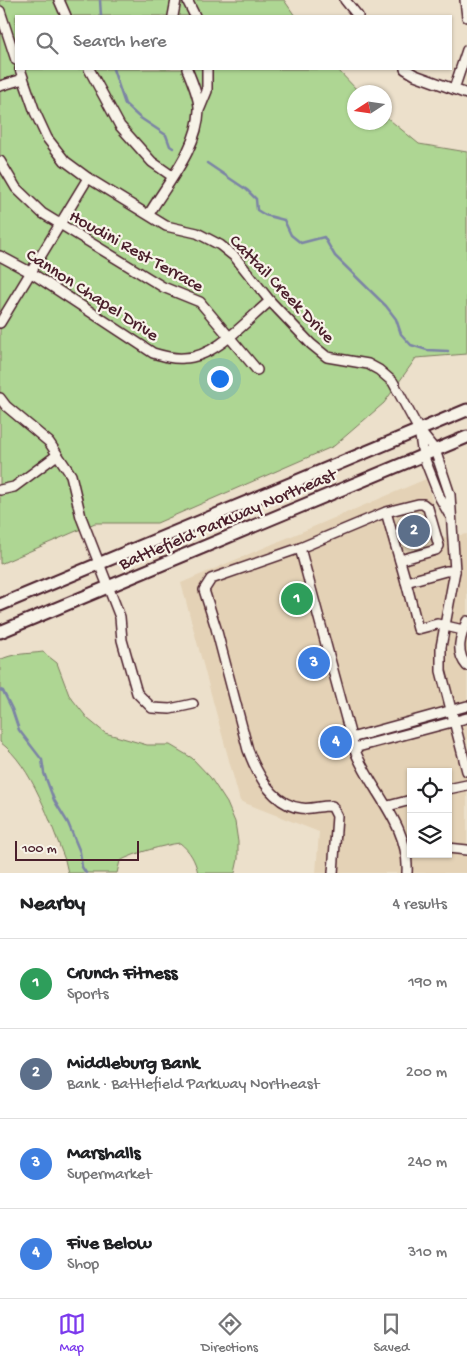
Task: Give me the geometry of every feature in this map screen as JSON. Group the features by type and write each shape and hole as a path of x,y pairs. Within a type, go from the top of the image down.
{"main road":[{"name":"Battlefield Parkway Northeast","path":"0,605 467,410"},
{"name":"Battlefield Parkway Northeast","path":"0,632 467,437"}],"street":[{"path":"59,0 66,15"},
{"path":"173,15 176,0"},
{"path":"187,0 194,15"},
{"path":"345,0 357,15"},
{"path":"465,0 467,14"},
{"path":"0,11 4,36 15,58"},
{"path":"454,89 467,50"},
{"name":"Cattail Creek Drive","path":"20,70 35,112 47,138 65,161 88,178 166,226 197,233 220,245 235,257 270,301 311,344 327,357 368,364 379,370 393,382 419,430"},
{"path":"90,70 120,126 152,162 172,176"},
{"path":"187,70 200,108"},
{"path":"149,214 195,134 200,108 208,92 207,70"},
{"path":"407,70 415,75 467,94"},
{"path":"0,86 23,79"},
{"name":"Houdini Rest Terrace","path":"0,161 16,188 28,201 59,225 163,287 200,302 257,370"},
{"path":"0,324 88,178"},
{"name":"Cannon Chapel Drive","path":"0,256 30,272 153,353 166,357 185,359 204,354 220,344 270,301"},
{"path":"0,398 6,406 49,442 71,475 81,517 120,617 122,640 137,693 152,708 170,709 193,704"},
{"path":"419,430 435,450 450,495 455,571 442,647 441,671 467,771"},
{"path":"419,430 422,455 440,498 450,516"},
{"path":"0,490 14,487 57,456"},
{"path":"332,873 337,816 332,806 325,805 302,809 284,804 266,784 255,767 248,750 204,590 211,579 300,548 386,512 423,504 428,508 439,546 436,550 400,560"},
{"path":"386,512 418,628 437,624 463,630"},
{"path":"300,548 354,748 366,776 388,806 407,843"},
{"path":"406,582 446,571 455,571"},
{"path":"467,621 459,644 460,653 467,666"},
{"path":"351,738 467,706"},
{"path":"354,748 467,718"},
{"path":"452,788 467,785"},
{"path":"388,806 407,801"},
{"path":"452,848 467,850"},
{"path":"407,858 407,873"}],"shaded area":[{"path":"426,479 442,538 467,534 467,873 316,873 319,832 240,801 181,583"}],"green space":[{"path":"0,0 284,0 294,15 15,15 15,70 338,70 352,85 347,85 347,130 392,130 392,122 419,144 467,152 467,354 416,358 384,403 334,446 157,523 95,523 0,564"},
{"path":"43,652 57,663 69,695 88,719 105,733 147,745 170,745 192,758 210,777 227,803 235,822 238,859 235,873 198,873 192,856 180,843 149,850 126,858 120,861 117,873 68,873 53,829 31,780 12,753 0,742 0,660 15,655"}],"waterway":[{"path":"100,0 101,15"},
{"path":"113,70 125,104 139,117 166,135 170,146 173,148"},
{"path":"207,163 247,190 256,199 257,210 265,215 284,220 291,235 301,243 324,237 335,256 386,306 396,319 401,334 411,345 427,350 448,351"},
{"path":"0,690 3,691 12,709 19,730 42,760 44,773 54,800 68,823 80,852 82,867 86,873"}],"place":[{"name":"Middleburg Bank","path":"414,531"},
{"name":"Crunch Fitness","path":"297,599"},
{"name":"Marshalls","path":"314,663"},
{"name":"Five Below","path":"336,742"}]}
